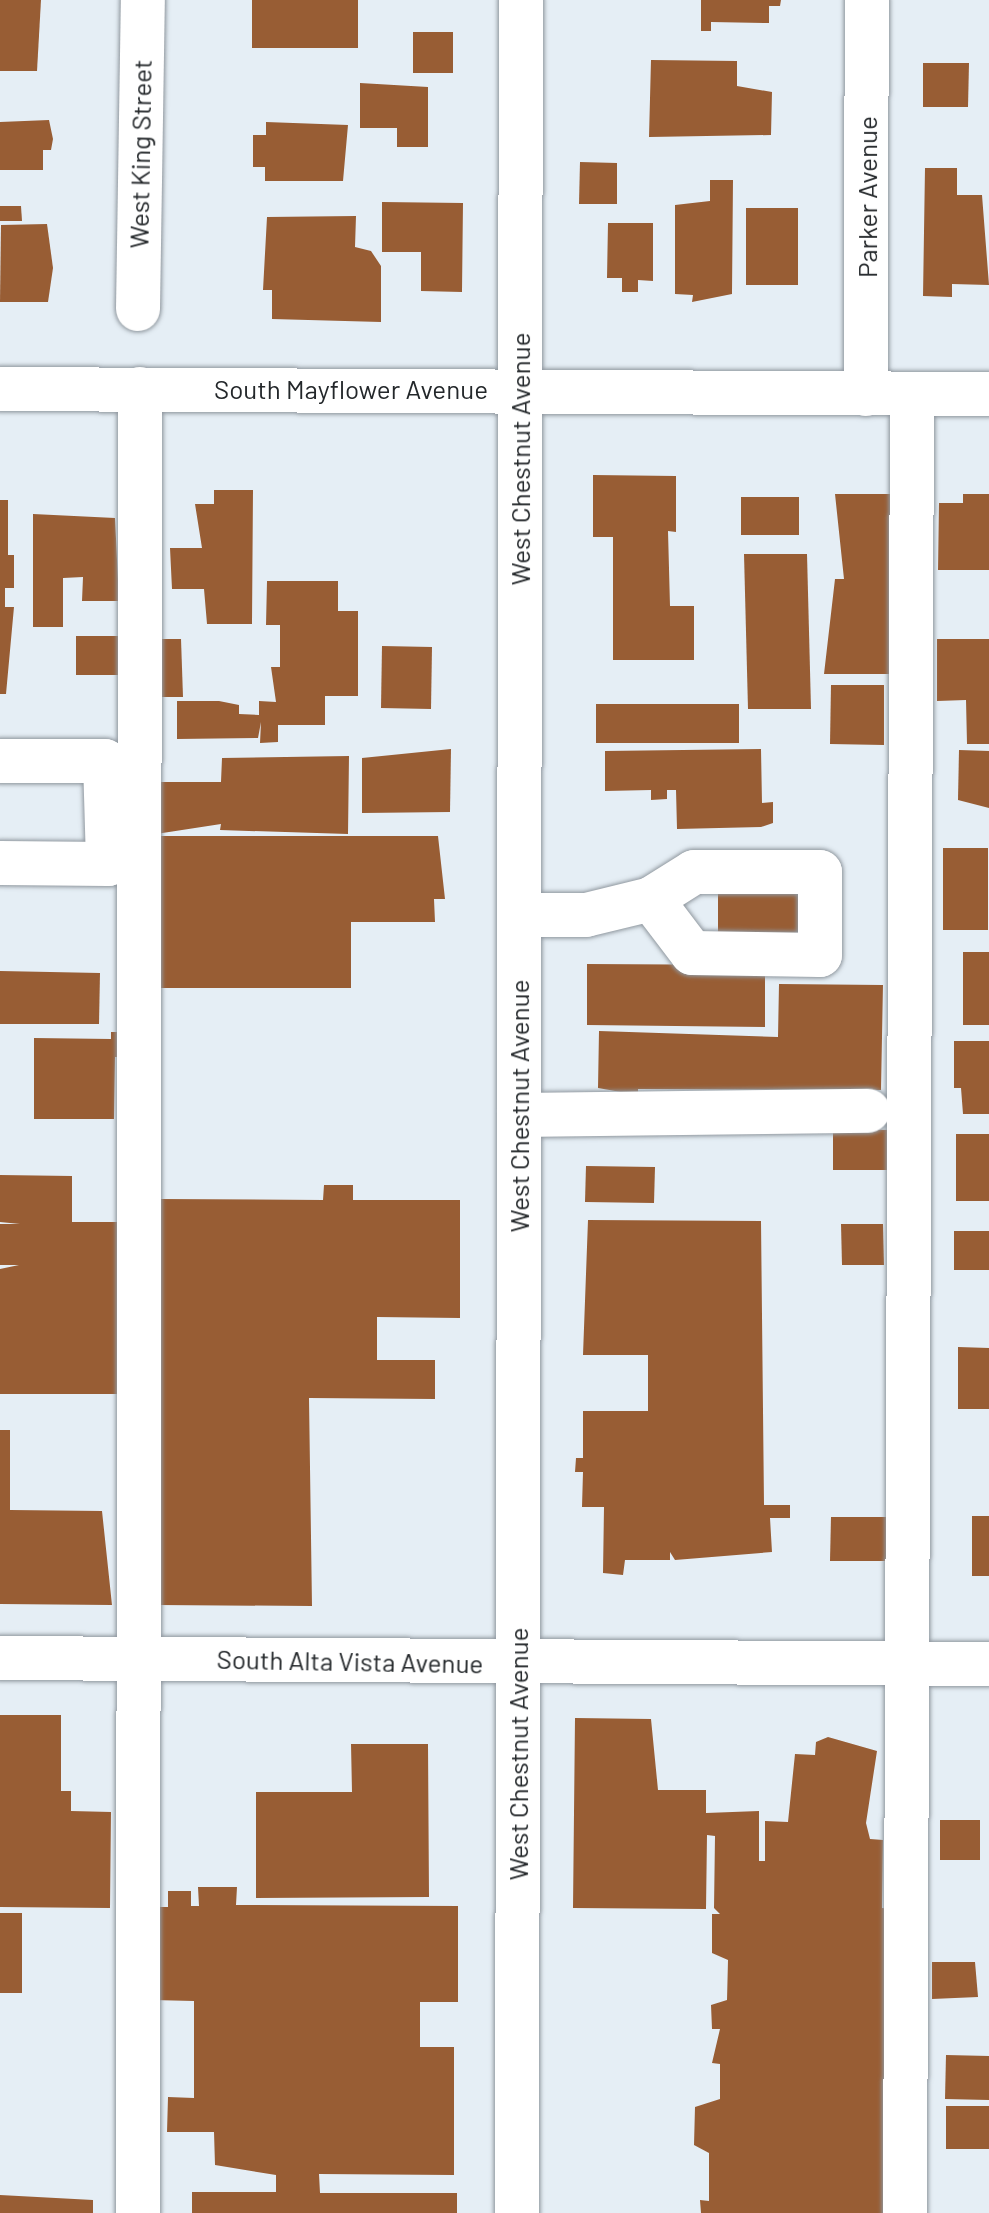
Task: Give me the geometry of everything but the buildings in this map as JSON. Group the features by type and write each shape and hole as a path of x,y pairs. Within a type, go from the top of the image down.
{"street":[{"name":"West King Street","path":"138,309 143,0"},
{"name":"West Chestnut Avenue","path":"517,2213 521,0"},
{"name":"Parker Avenue","path":"866,394 867,0"},
{"name":"South Mayflower Avenue","path":"0,389 520,389 989,394"},
{"path":"138,2213 140,389"},
{"path":"905,2213 910,1663 912,394"},
{"path":"0,761 105,761 108,864 0,863"},
{"path":"520,915 586,915 651,899"},
{"path":"519,1115 868,1111"},
{"name":"South Alta Vista Avenue","path":"0,1658 518,1664 989,1664"}]}
